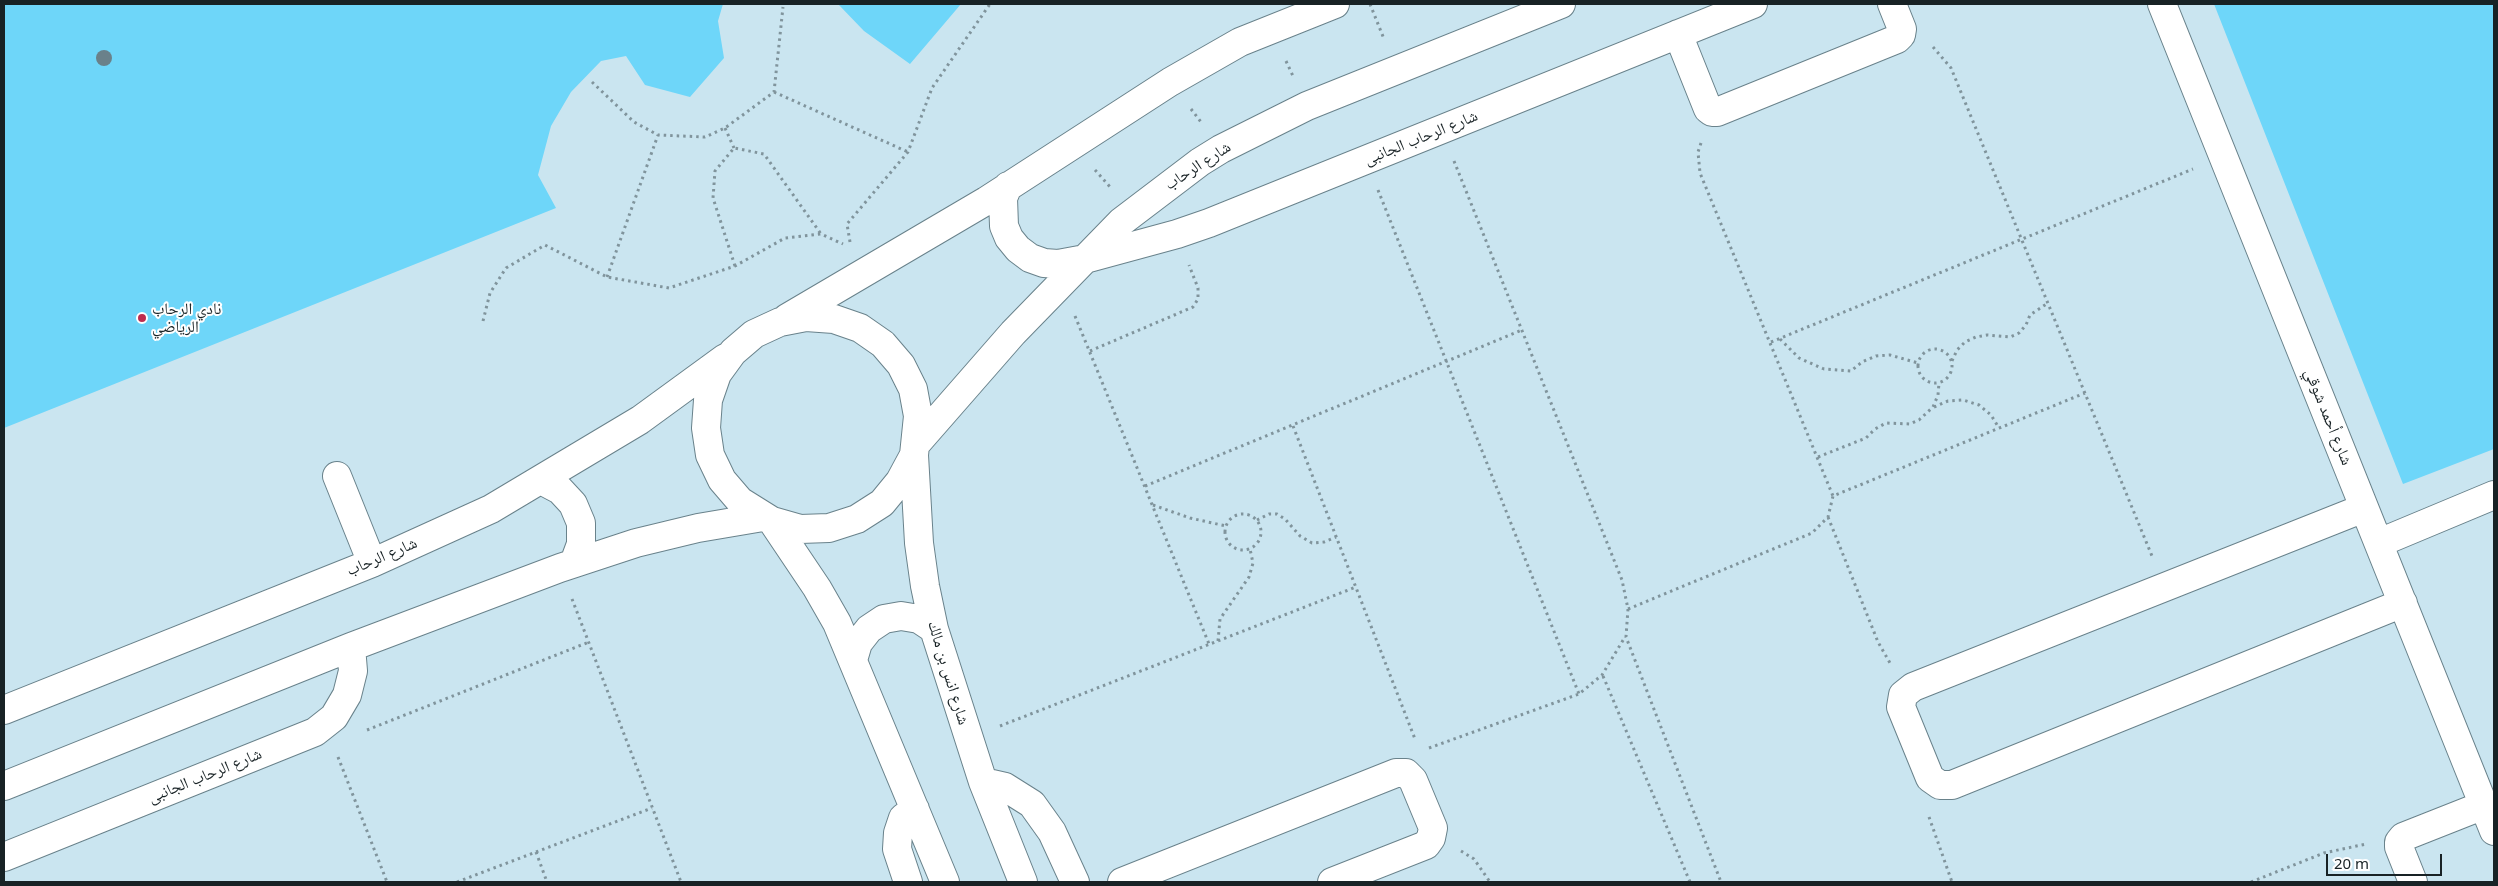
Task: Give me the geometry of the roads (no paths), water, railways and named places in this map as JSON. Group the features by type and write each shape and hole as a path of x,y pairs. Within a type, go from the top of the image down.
{"street":[{"path":"915,449 900,481 882,503 857,519 829,528 800,528 767,519 740,501 722,480 710,455 706,428 708,400 717,374 733,352 754,334 780,322 1008,186 1170,82 1240,42 1335,4"},
{"name":"شارع الرحاب","path":"915,449 980,369 1061,282 1133,213 1160,191 1221,149 1306,106 1561,4"},
{"name":"شارع الرحاب الجانبى","path":"1085,259 1177,234 1753,4"},
{"path":"1678,34 1708,109 1712,112 1718,112 1897,39 1901,35 1902,28 1892,4"},
{"name":"شارع أحمد شوقي","path":"2162,4 2494,831"},
{"path":"1008,186 1003,198 1004,226 1009,238 1018,249 1030,258 1044,263 1058,264 1085,259"},
{"name":"شارع انس بن مالك","path":"780,322 806,317 834,319 860,328 883,344 901,365 913,389 918,416 915,449 919,543 934,628 983,782 1023,882"},
{"name":"شارع الرحاب","path":"4,710 372,563 491,509 640,420 733,352"},
{"path":"337,476 372,563"},
{"path":"541,480 560,490 573,504 581,523 581,544 567,565"},
{"path":"2378,543 2494,495"},
{"path":"2364,508 1913,687 1903,695 1902,706 1930,778 1940,786 1952,785 2403,603"},
{"path":"4,786 351,648 567,565 667,535 767,519"},
{"path":"767,519 817,588 853,660 945,882"},
{"path":"853,660 858,643 869,628 884,619 901,616 919,619 934,628"},
{"name":"شارع الرحاب الجانبى","path":"4,857 315,732 329,734 334,717 347,696 353,672 351,648"},
{"path":"1122,882 1396,773 1413,763 1413,780 1433,828 1431,838 1426,845 1332,882"},
{"path":"983,782 1005,787 1032,804 1052,832 1075,882"},
{"path":"2413,882 2399,847 2399,842 2403,837 2484,805"},
{"path":"908,882 897,849 898,833 903,818 915,809"}],"place":[{"name":"نادي الرحاب الرياضي","path":"142,318"}]}
